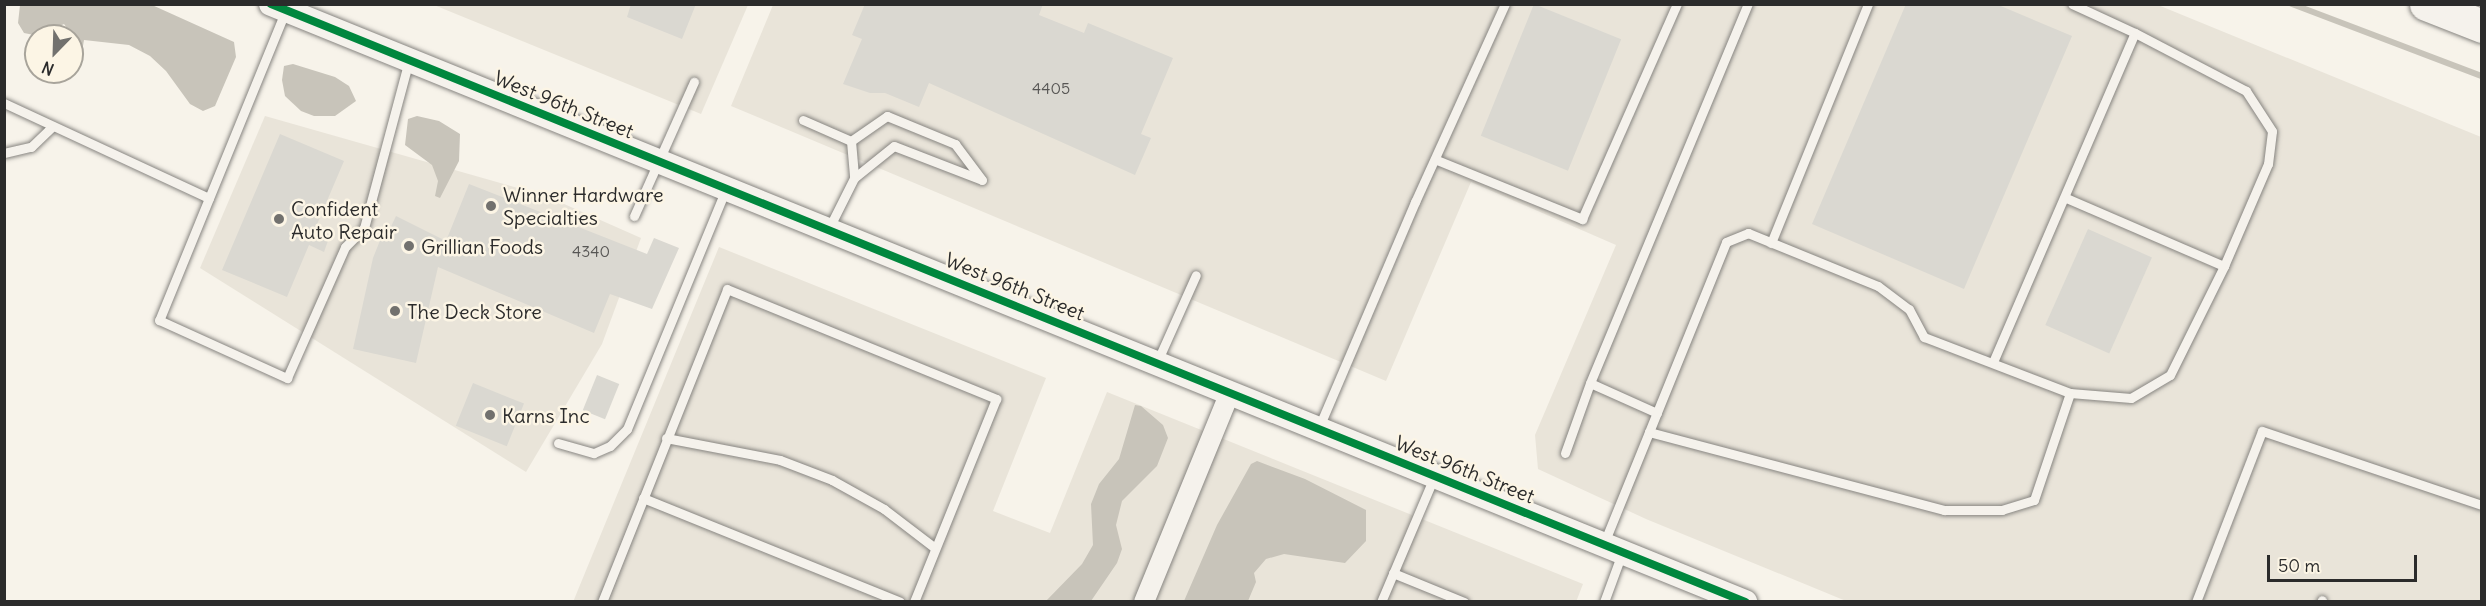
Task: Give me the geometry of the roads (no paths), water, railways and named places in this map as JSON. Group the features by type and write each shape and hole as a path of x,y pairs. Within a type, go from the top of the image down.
{"highway":[{"path":"2426,4 2481,27"}],"street":[{"name":"West 96th Street","path":"282,7 1435,474 1736,600"},
{"path":"1144,602 1230,392"}],"lane":[{"path":"1319,427 1415,202 1437,160 1505,4"},
{"path":"1437,160 1582,219 1677,4"},
{"path":"1565,453 1590,383 1748,4"},
{"path":"1771,243 1868,4"},
{"path":"1604,602 1613,547 1649,432 1725,242 1748,233 1878,286 1909,309 1924,337 2070,393 2131,398 2150,391 2170,375 2224,266 2268,164 2272,131 2246,91 2135,33 2072,4"},
{"path":"282,7 209,198 159,320 288,378 345,247 364,228 409,60"},
{"path":"1993,362 2066,198 2135,33"},
{"path":"634,216 694,82"},
{"path":"4,103 209,198"},
{"path":"829,228 854,178 894,146 982,180 955,144 886,116 851,141"},
{"path":"803,120 851,141"},
{"path":"4,153 31,147 53,126"},
{"path":"851,141 854,178"},
{"path":"558,443 594,453 610,446 627,429 727,187"},
{"path":"2066,198 2224,266"},
{"path":"1157,362 1196,275"},
{"path":"602,602 727,289 996,399 914,602"},
{"path":"1590,383 1657,412"},
{"path":"1649,432 1944,510 2002,510 2034,500 2070,393"},
{"path":"2196,602 2262,431 2481,505"},
{"path":"666,438 780,460 832,480 884,509 935,548"},
{"path":"1381,602 1435,474"},
{"path":"643,498 900,602"},
{"path":"1393,573 1464,602"}],"waterway":[{"path":"2292,4 2482,76"}],"place":[{"name":"Winner Hardware Specialties","path":"491,206"},
{"name":"Confident Auto Repair","path":"279,219"},
{"name":"Grillian Foods","path":"409,246"},
{"name":"The Deck Store","path":"395,311"},
{"name":"Karns Inc","path":"490,415"}]}
